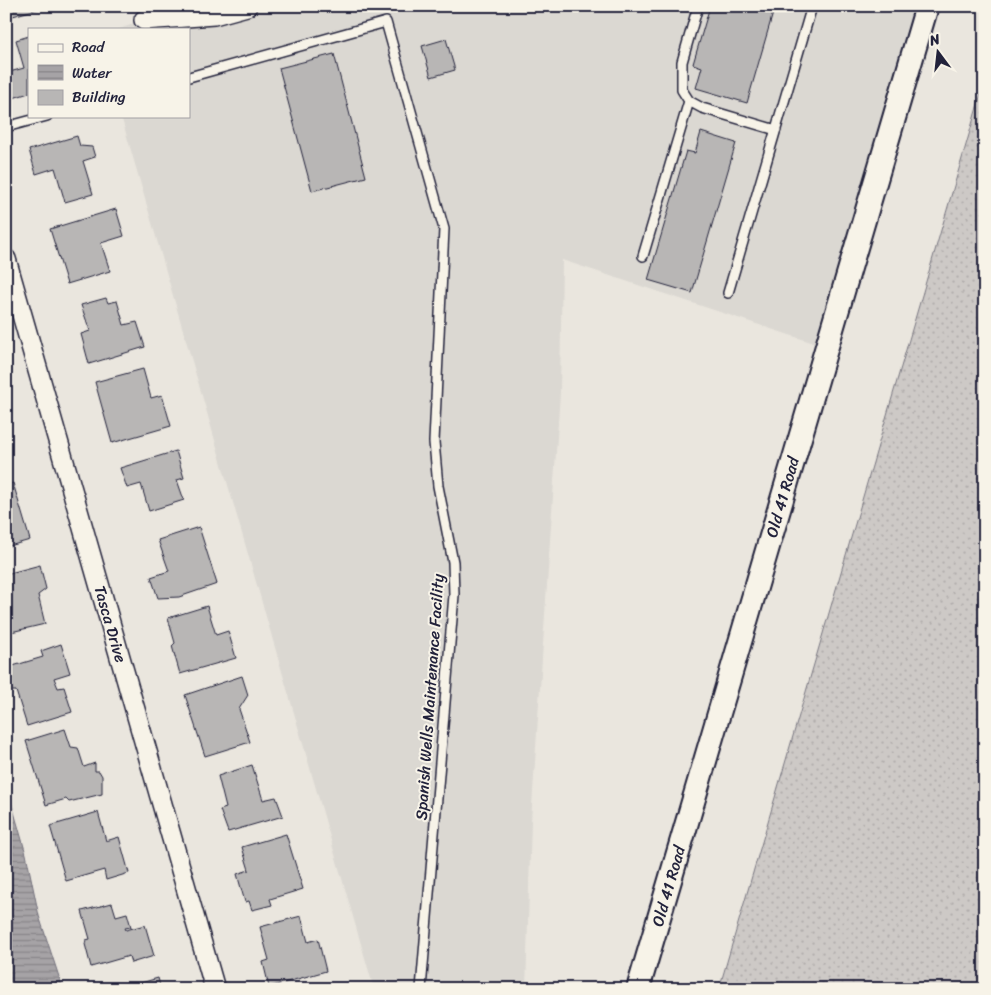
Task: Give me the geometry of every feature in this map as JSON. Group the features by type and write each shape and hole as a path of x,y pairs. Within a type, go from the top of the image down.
{"street":[{"path":"144,20 214,15 247,6"},
{"name":"Old 41 Road","path":"638,989 927,6"},
{"name":"Tasca Drive","path":"6,259 215,989"}],"lane":[{"path":"698,6 682,62 682,90 689,101 702,108 776,130"},
{"path":"728,293 812,6"},
{"name":"Spanish Wells Maintenance Facility","path":"190,77 386,22 444,229 434,442 438,486 453,562 454,595 421,989"},
{"path":"643,256 689,101"},
{"path":"6,128 40,118"}],"shaded area":[{"path":"187,6 916,6 817,344 562,260 560,393 531,821 526,989 374,989 122,118 190,118 190,28 122,28"},
{"path":"985,80 985,989 719,989"}],"water":[{"path":"6,784 26,854 39,916 63,989 6,989"}],"building":[{"path":"6,6 44,6 44,7 6,18"},
{"path":"710,6 775,6 747,103 696,88 702,67 693,64"},
{"path":"28,36 28,93 13,98 6,73 24,68 16,40"},
{"path":"446,39 455,70 431,77 422,46"},
{"path":"334,54 366,177 312,191 279,68"},
{"path":"701,132 736,143 692,293 648,280 686,151 695,153"},
{"path":"77,136 80,146 92,147 95,157 83,161 93,194 65,202 55,168 36,174 29,150"},
{"path":"116,209 124,236 101,243 110,271 67,284 50,229"},
{"path":"106,298 108,303 117,301 124,325 137,322 145,347 89,364 81,334 90,331 81,305"},
{"path":"143,369 151,398 162,395 171,426 112,443 95,382"},
{"path":"176,451 184,478 177,480 184,500 149,511 141,484 127,488 120,468"},
{"path":"13,483 30,540 6,547 6,485"},
{"path":"199,527 217,584 179,597 158,598 151,577 169,571 158,540"},
{"path":"40,565 46,589 38,595 45,624 11,632 8,620 6,621 6,574"},
{"path":"207,606 216,635 228,631 236,658 180,674 172,646 175,643 168,618"},
{"path":"61,644 70,673 54,678 58,688 64,687 72,712 27,726 16,691 11,691 6,668 43,657 41,651"},
{"path":"242,676 248,695 239,709 250,742 205,756 185,695"},
{"path":"65,729 71,747 78,748 84,767 95,763 95,771 99,771 102,776 102,794 69,802 66,799 46,805 26,741"},
{"path":"252,765 263,800 276,797 283,816 228,832 220,810 226,808 218,776"},
{"path":"98,812 106,841 119,837 129,873 106,880 104,870 66,881 50,826"},
{"path":"286,834 303,889 270,899 272,905 252,910 249,901 245,902 237,874 249,870 242,847"},
{"path":"112,903 116,916 127,913 131,927 125,928 126,930 145,925 154,956 131,963 129,956 91,967 85,944 86,940 90,939 82,911"},
{"path":"301,916 308,942 318,939 326,971 269,987 263,962 269,960 260,927"},
{"path":"158,978 161,989 120,989"}]}
